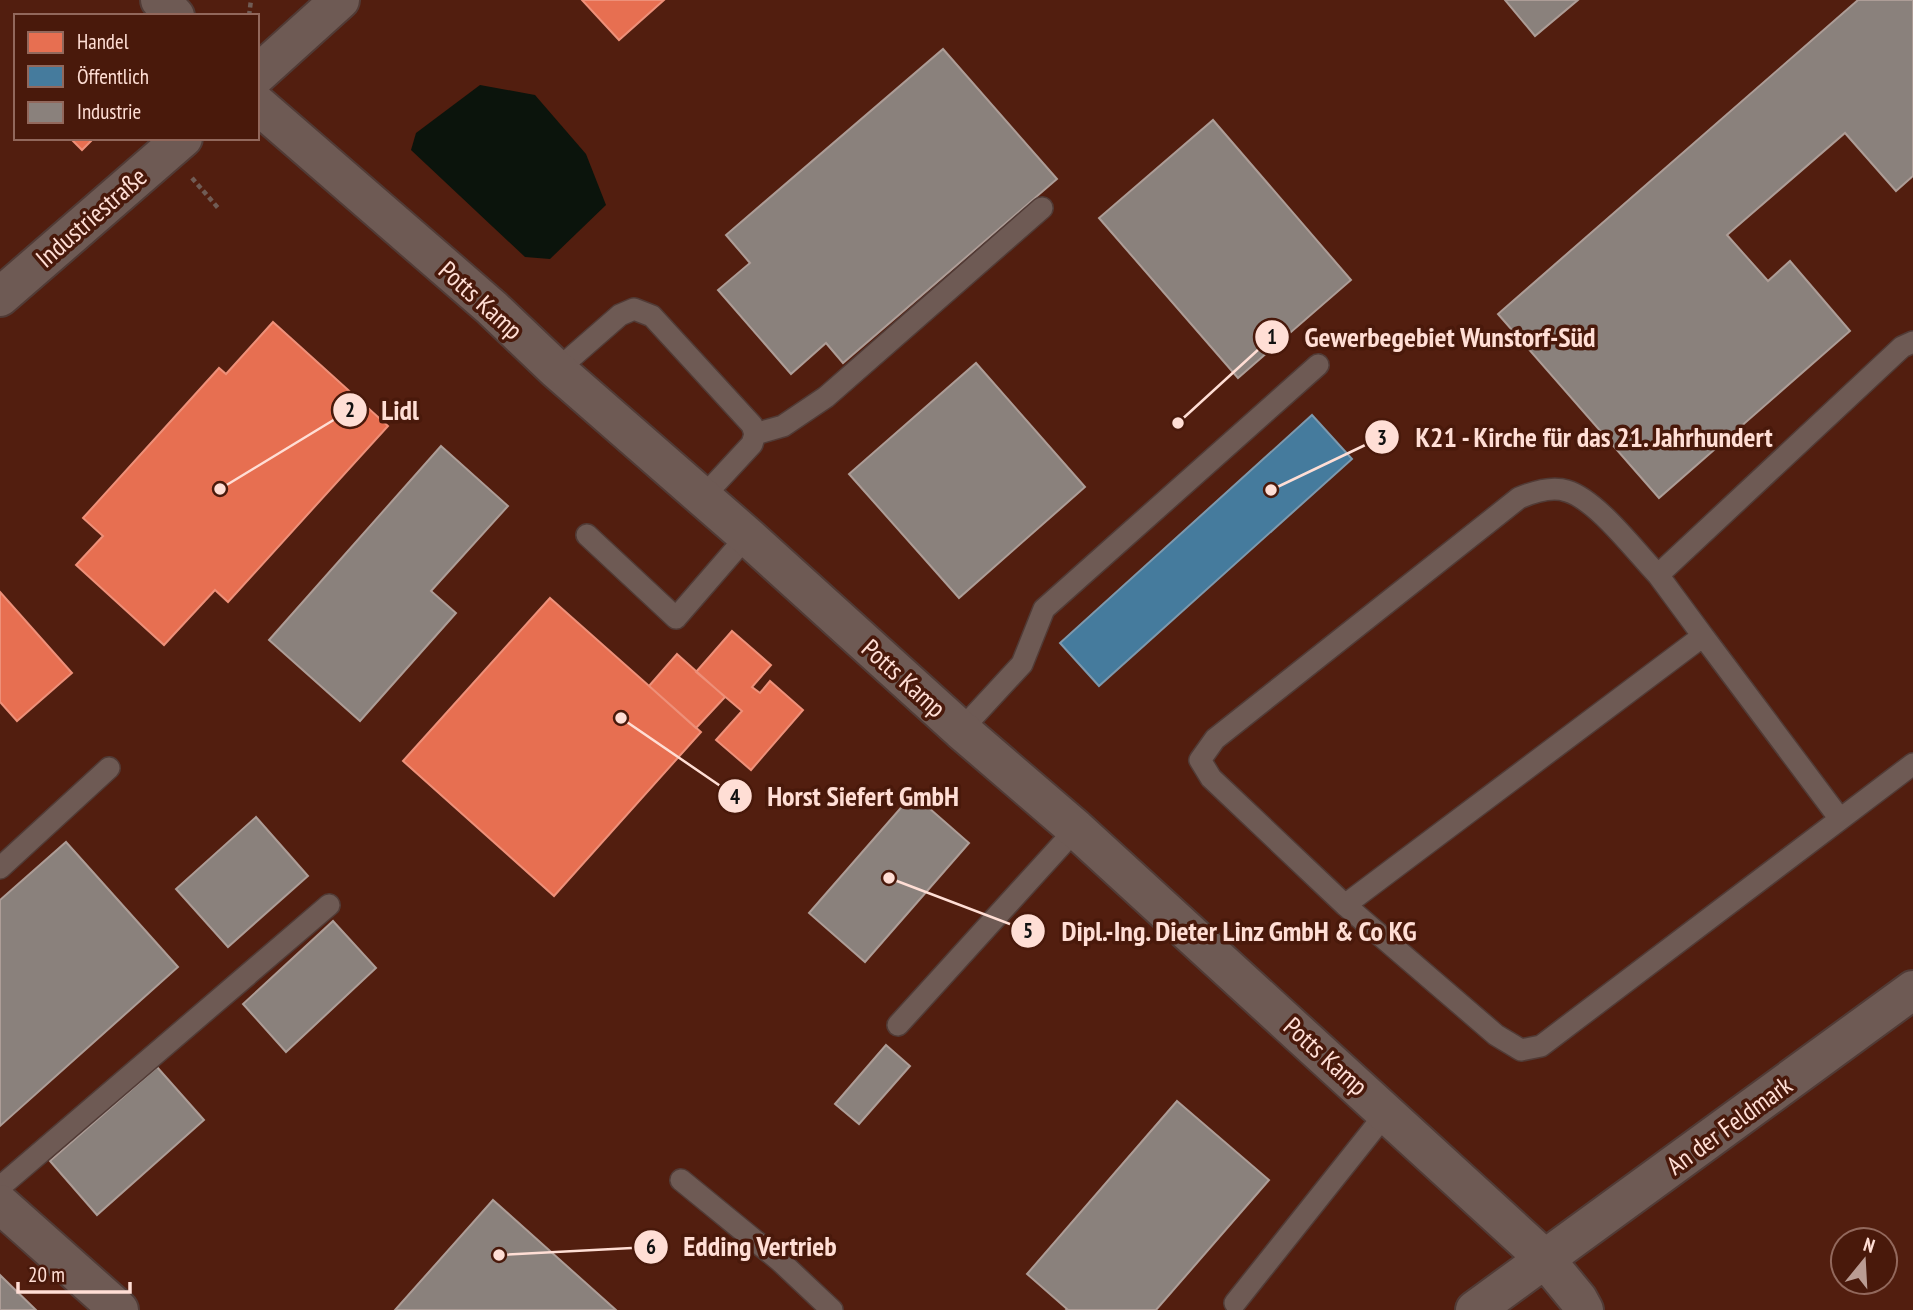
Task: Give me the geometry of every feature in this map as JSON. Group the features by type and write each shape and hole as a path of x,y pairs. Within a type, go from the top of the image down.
{"street":[{"path":"160,0 172,14"},
{"path":"259,73 340,0"},
{"name":"Potts Kamp","path":"259,106 482,299 557,370 1076,829 1545,1259"},
{"name":"Industriestraße","path":"0,297 181,140"},
{"name":"An der Feldmark","path":"1475,1310 1913,990"},
{"path":"0,1204 119,1310"},
{"path":"1545,1259 1584,1310"}],"lane":[{"path":"755,433 783,426 826,397 1042,208"},
{"path":"557,370 620,316 634,309 652,316 752,425 755,433 752,444 702,498"},
{"path":"1658,575 1902,346 1913,342"},
{"path":"961,730 1022,664 1044,609 1318,365"},
{"path":"1840,819 1658,575 1588,501 1565,490 1536,491 1519,498 1215,739 1200,760 1211,778 1345,905 1496,1034 1521,1051 1541,1046 1913,764"},
{"path":"587,536 676,618 747,536"},
{"path":"1345,905 1703,636"},
{"path":"0,868 109,768"},
{"path":"898,1025 1076,829"},
{"path":"0,1187 329,905"},
{"path":"1235,1303 1387,1112"},
{"path":"681,1180 832,1310"}],"shaded area":[{"path":"0,0 1913,0 1913,1310 0,1310"},
{"path":"480,85 535,95 586,154 606,205 550,259 525,257 411,150 416,133"}],"building: Handel":[{"path":"582,0 664,0 619,40"},
{"path":"72,140 92,140 82,150"},
{"path":"273,322 388,426 228,602 215,590 164,645 76,565 103,536 83,518 219,368 226,374"},
{"path":"0,592 72,673 17,721 0,702"},
{"path":"550,598 701,732 554,896 403,761"},
{"path":"732,631 771,665 752,687 760,693 770,681 803,710 751,770 716,740 742,711 696,672"},
{"path":"677,654 725,697 696,728 649,686"}],"building: Öffentlich":[{"path":"1312,415 1352,459 1099,686 1060,643"}],"building: Industrie":[{"path":"1505,0 1578,0 1535,36"},
{"path":"1858,0 1913,0 1913,176 1896,191 1845,133 1727,235 1768,281 1790,261 1850,331 1659,498 1498,314"},
{"path":"943,49 1057,179 843,363 826,343 791,374 718,290 750,263 726,235"},
{"path":"1213,120 1351,280 1238,378 1099,218"},
{"path":"976,363 1085,487 959,598 849,474"},
{"path":"441,446 508,506 431,591 456,613 360,721 269,640"},
{"path":"913,794 969,843 865,962 809,913"},
{"path":"256,817 308,876 228,947 176,889"},
{"path":"66,842 178,967 0,1126 0,900"},
{"path":"333,921 376,968 286,1052 243,1004"},
{"path":"886,1045 910,1066 859,1124 835,1104"},
{"path":"157,1067 204,1120 97,1215 50,1161"},
{"path":"1177,1101 1269,1180 1156,1310 1066,1310 1027,1274"},
{"path":"493,1200 616,1310 395,1310"},
{"path":"0,1275 36,1310 0,1310"}],"place":[{"name":"Gewerbegebiet Wunstorf-Süd","path":"1178,423"},
{"name":"Lidl","path":"220,489"},
{"name":"K21 - Kirche für das 21. Jahrhundert","path":"1271,490"},
{"name":"Horst Siefert GmbH","path":"621,718"},
{"name":"Dipl.-Ing. Dieter Linz GmbH & Co KG","path":"889,878"},
{"name":"Edding Vertrieb","path":"499,1255"}]}
